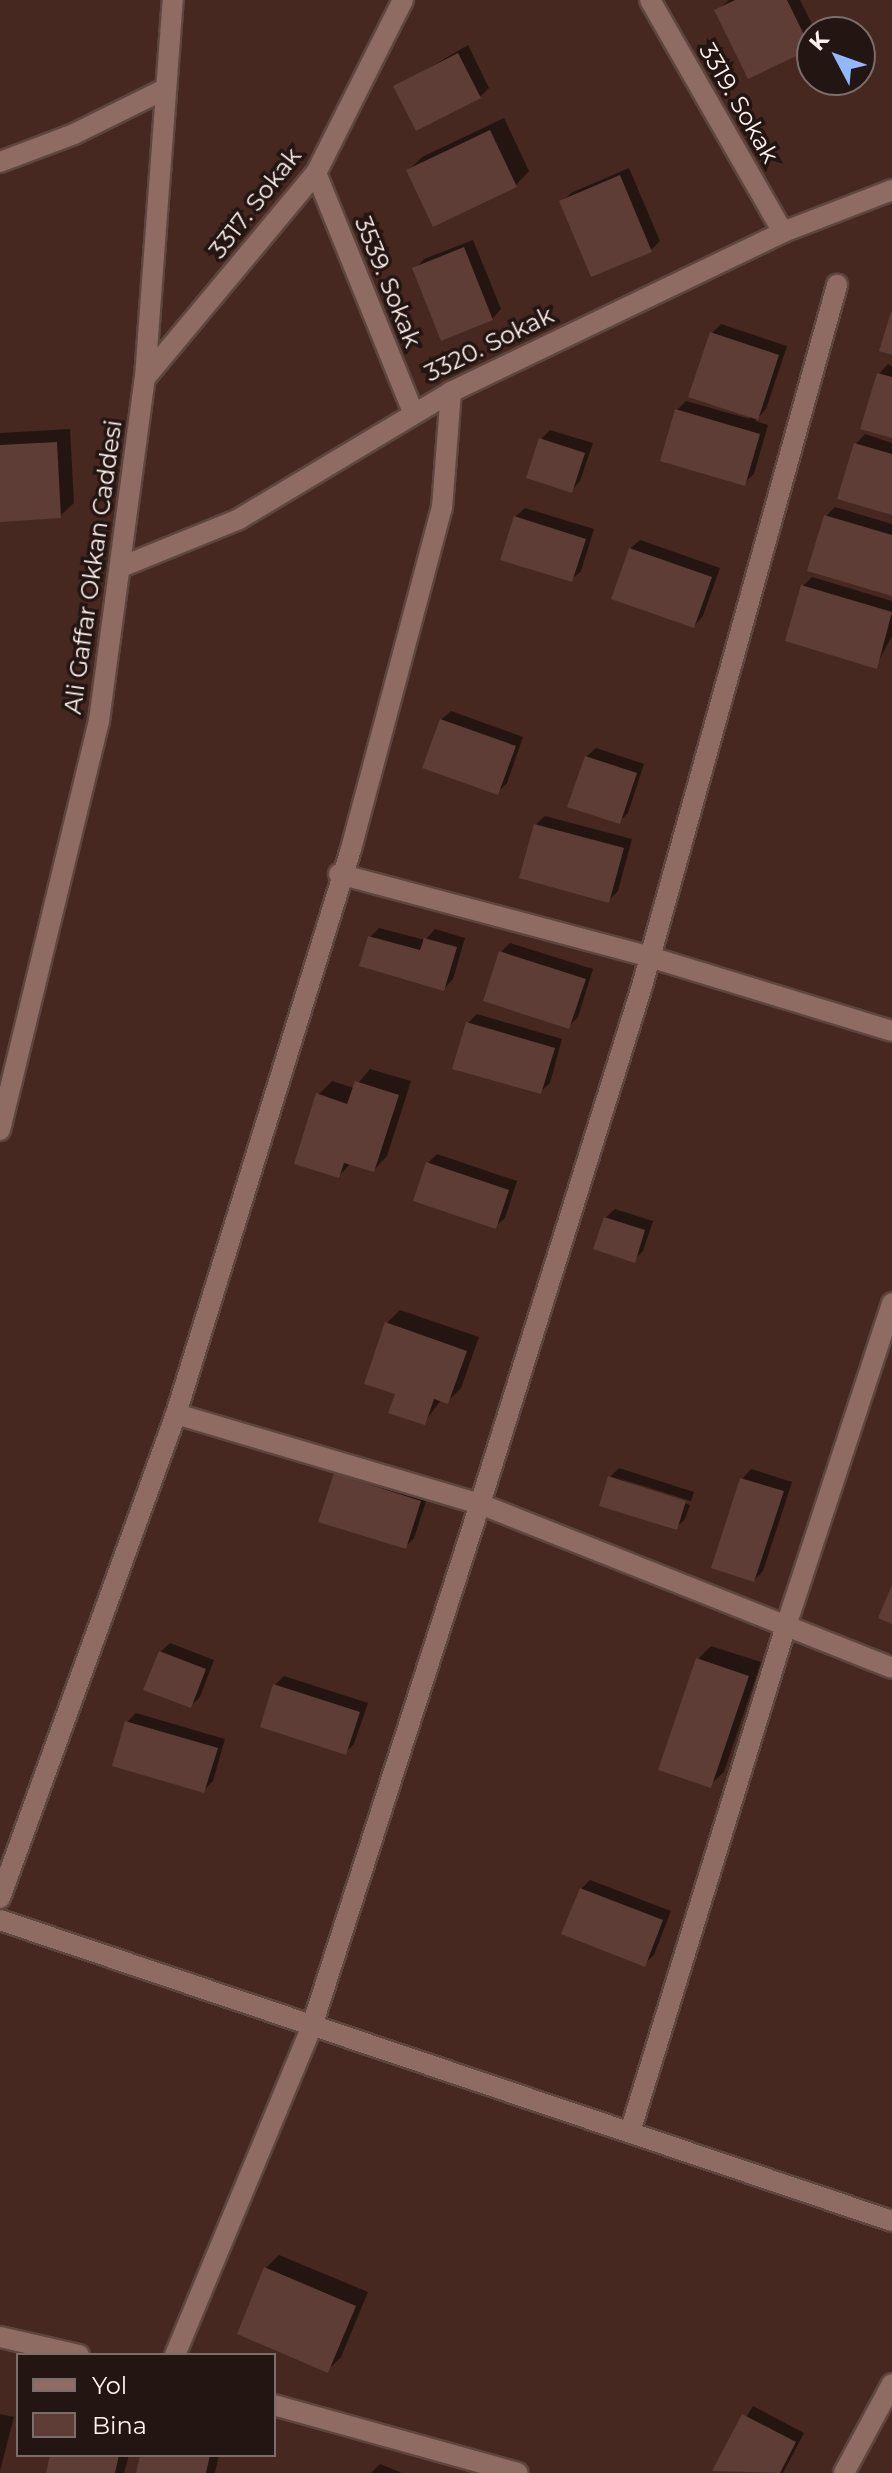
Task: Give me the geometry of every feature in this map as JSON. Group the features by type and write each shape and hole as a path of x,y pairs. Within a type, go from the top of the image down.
{"street":[{"name":"Ali Gaffar Okkan Caddesi","path":"0,1130 99,721 145,378 173,0"},
{"name":"3317. Sokak","path":"145,378 316,173 403,0"},
{"name":"3319. Sokak","path":"650,0 783,232"},
{"path":"0,162 74,134 165,89"},
{"name":"3539. Sokak","path":"316,173 412,410"},
{"name":"3320. Sokak","path":"121,567 239,519 412,410 783,232 892,190"},
{"path":"176,2353 312,2026 480,1504 650,957 837,285"},
{"path":"0,1898 176,1414 339,874 351,849 442,508 451,392"},
{"path":"339,874 650,957 892,1031"},
{"path":"630,2132 785,1629 892,1303"},
{"path":"176,1414 480,1504 785,1629 892,1668"},
{"path":"0,1920 892,2221"},
{"path":"0,2337 70,2353"},
{"path":"844,2473 892,2384"},
{"path":"276,2406 518,2473"}],"building":[{"path":"735,0 787,0 796,18 796,56 748,79 714,10"},
{"path":"458,53 481,98 416,131 393,86"},
{"path":"490,130 517,187 433,227 406,170"},
{"path":"620,175 652,252 591,277 559,201"},
{"path":"464,247 493,320 441,341 412,268"},
{"path":"892,312 892,355 879,351"},
{"path":"710,332 779,355 758,420 688,397"},
{"path":"877,373 892,377 892,438 860,429"},
{"path":"675,409 760,434 745,486 660,461"},
{"path":"539,438 585,453 572,493 526,478"},
{"path":"57,442 61,518 0,522 0,445"},
{"path":"854,443 892,454 892,515 837,499"},
{"path":"824,515 892,535 892,596 807,571"},
{"path":"514,516 586,539 572,582 500,560"},
{"path":"629,548 712,577 694,628 611,599"},
{"path":"801,585 892,612 877,669 785,641"},
{"path":"440,719 516,746 498,795 422,768"},
{"path":"585,756 637,773 620,824 567,807"},
{"path":"534,824 624,848 609,903 519,878"},
{"path":"368,936 420,950 424,938 457,947 444,991 359,966"},
{"path":"499,951 586,979 569,1029 483,1001"},
{"path":"466,1022 555,1048 541,1094 452,1069"},
{"path":"355,1081 399,1095 374,1172 344,1163 339,1178 294,1164 316,1093 347,1104"},
{"path":"426,1162 509,1190 496,1229 413,1201"},
{"path":"604,1217 645,1230 635,1263 593,1249"},
{"path":"385,1322 467,1351 448,1404 434,1399 425,1425 388,1413 395,1394 364,1384"},
{"path":"334,1473 421,1501 406,1549 318,1522"},
{"path":"608,1476 686,1501 677,1530 599,1506"},
{"path":"740,1478 784,1491 754,1582 711,1568"},
{"path":"892,1585 892,1624 878,1618"},
{"path":"159,1651 206,1669 191,1708 143,1690"},
{"path":"696,1658 749,1676 711,1788 658,1770"},
{"path":"273,1684 360,1712 346,1755 260,1727"},
{"path":"125,1721 218,1748 204,1793 112,1766"},
{"path":"580,1888 663,1920 645,1967 561,1934"},
{"path":"264,2267 356,2306 328,2373 237,2334"},
{"path":"742,2414 796,2442 780,2473 712,2471"},
{"path":"50,2457 119,2457 115,2473 46,2473"},
{"path":"140,2457 210,2457 206,2473 136,2473"}]}
